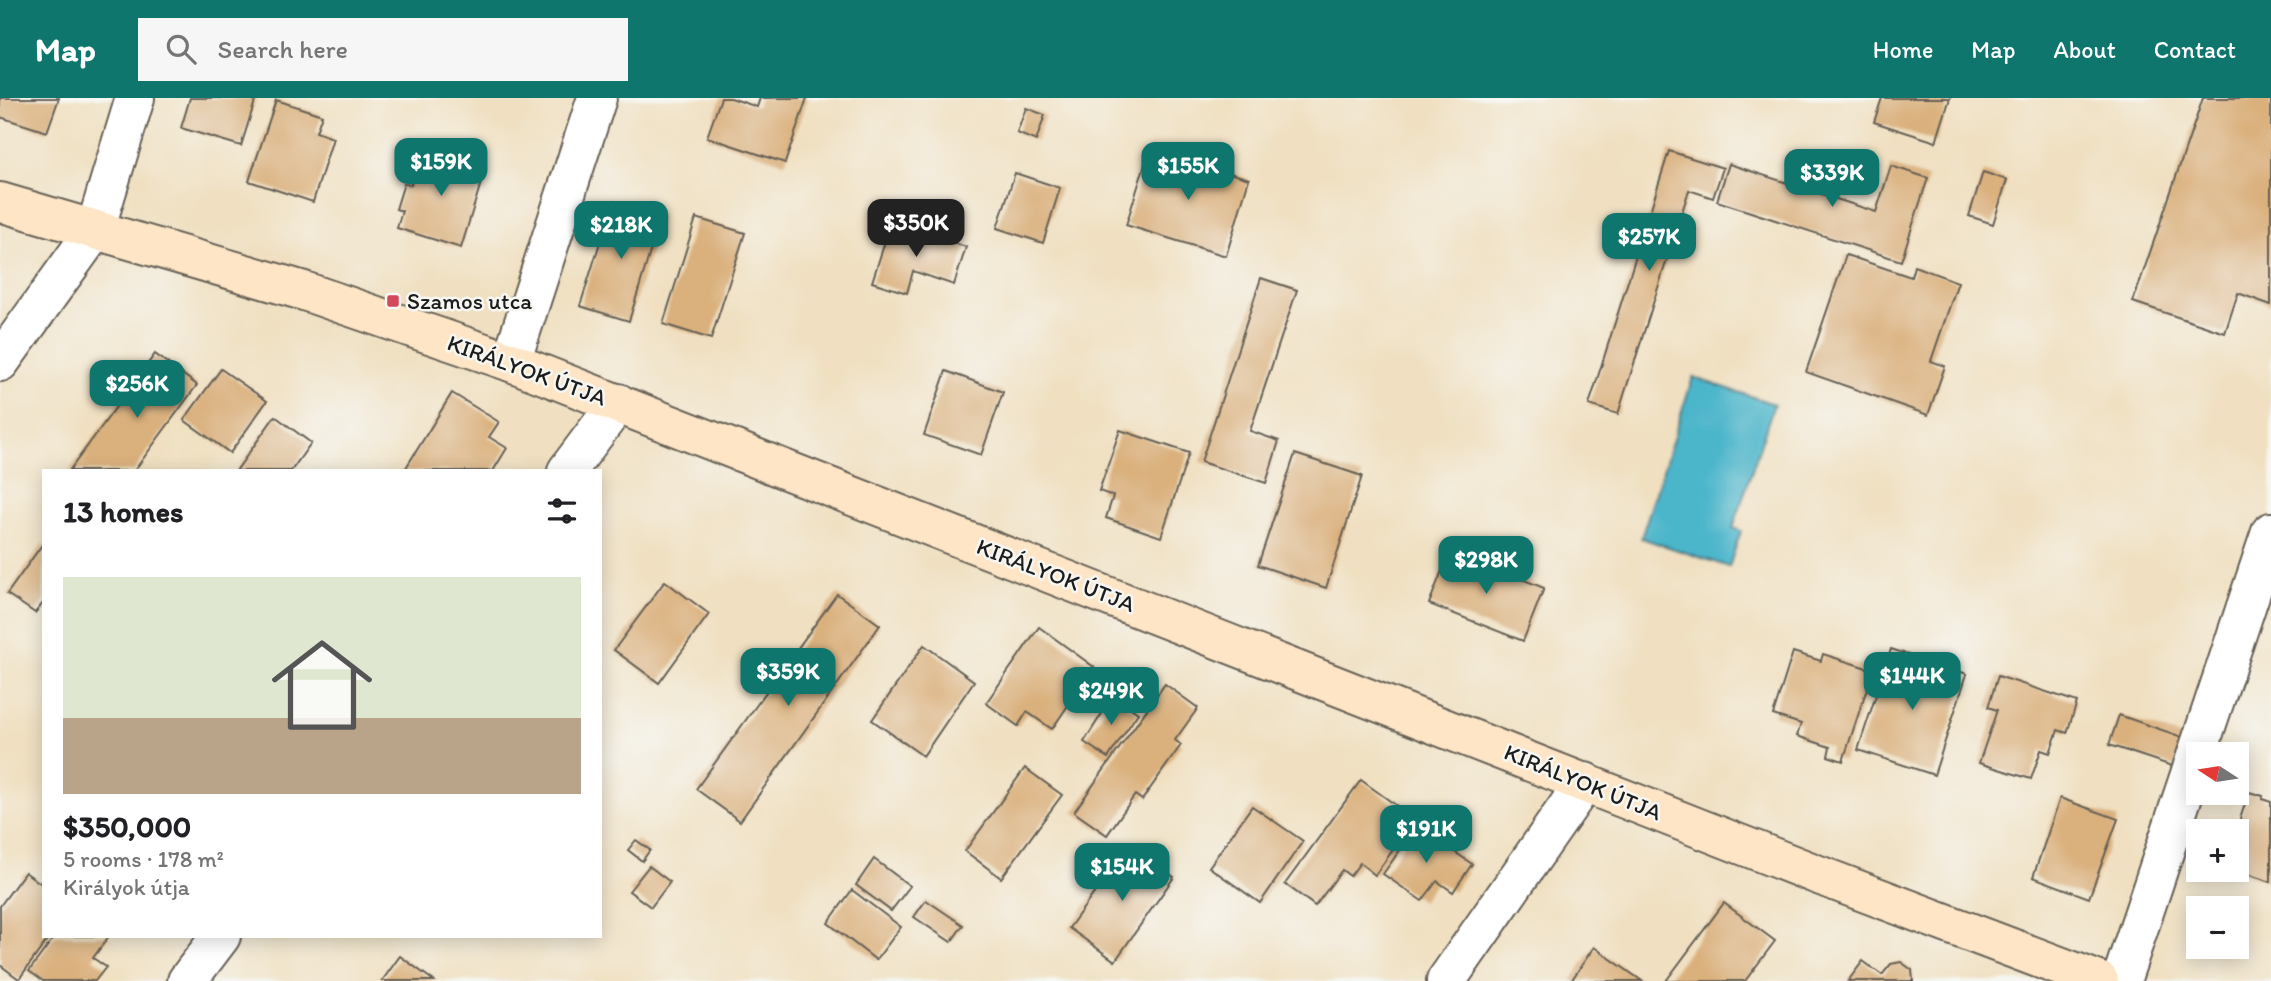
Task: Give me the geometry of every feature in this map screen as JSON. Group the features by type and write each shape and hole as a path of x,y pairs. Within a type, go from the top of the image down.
{"street":[{"path":"0,362 95,230 135,98"},
{"path":"511,362 597,98"},
{"name":"KIRÁLYOK ÚTJA","path":"0,202 304,291 511,362 1816,874 2099,981"},
{"path":"568,469 618,403"},
{"path":"2121,981 2271,532"},
{"path":"1446,981 1585,782"},
{"path":"187,981 219,938"}],"water":[{"path":"1693,377 1774,404 1733,528 1741,531 1729,567 1641,538"}],"building":[{"path":"0,98 59,98 47,132 0,117"},
{"path":"190,98 256,98 241,146 181,128"},
{"path":"721,98 731,98 757,107 760,98 807,98 785,163 707,137"},
{"path":"1882,98 1950,98 1936,142 1874,122"},
{"path":"2203,98 2271,98 2271,305 2238,293 2225,333 2133,302"},
{"path":"276,100 322,115 316,132 333,138 313,202 249,181"},
{"path":"1026,108 1045,115 1036,141 1017,133"},
{"path":"1150,148 1249,179 1226,256 1126,225"},
{"path":"1669,151 1723,168 1713,198 1689,190 1618,414 1589,405"},
{"path":"420,153 447,161 460,155 475,158 484,173 461,248 397,228 402,211 396,209 404,183 411,185"},
{"path":"1729,164 1876,212 1891,166 1928,178 1901,261 1717,201"},
{"path":"1983,172 2007,180 1993,224 1969,216"},
{"path":"1015,173 1060,188 1043,243 997,228"},
{"path":"613,201 661,216 629,321 580,306"},
{"path":"696,218 745,233 711,339 663,324"},
{"path":"891,223 966,247 954,285 913,271 907,293 872,282"},
{"path":"1846,255 1911,277 1914,266 1958,282 1931,361 1945,366 1928,415 1806,372"},
{"path":"1261,278 1297,290 1250,431 1279,441 1266,483 1201,462"},
{"path":"155,354 197,385 135,469 70,469"},
{"path":"221,369 267,401 230,453 184,420"},
{"path":"946,371 1003,392 981,455 924,435"},
{"path":"452,393 499,422 489,437 507,448 494,469 405,469"},
{"path":"275,416 311,443 292,469 237,469"},
{"path":"1120,430 1189,453 1161,537 1106,518 1113,496 1099,491"},
{"path":"1295,454 1362,476 1326,588 1258,565"},
{"path":"42,545 42,604 35,613 7,594"},
{"path":"1450,550 1544,588 1523,641 1429,604"},
{"path":"665,581 709,614 659,683 614,650"},
{"path":"837,594 880,625 740,821 696,789"},
{"path":"1039,627 1094,667 1052,729 1027,712 1018,726 986,703"},
{"path":"924,645 974,681 923,756 872,720"},
{"path":"1891,649 1967,674 1934,775 1858,750"},
{"path":"1793,652 1821,661 1823,654 1873,670 1843,761 1828,756 1830,747 1797,736 1801,724 1773,715"},
{"path":"1998,676 2077,702 2067,733 2058,730 2050,753 2041,750 2031,779 1979,763 1997,710 1988,707"},
{"path":"1165,684 1198,708 1175,740 1181,745 1142,800 1135,795 1107,835 1074,812"},
{"path":"1113,696 1138,713 1108,758 1084,742"},
{"path":"2119,715 2185,738 2175,767 2109,745"},
{"path":"1025,768 1062,795 1001,878 965,851"},
{"path":"1361,780 1415,819 1375,875 1360,863 1350,876 1342,870 1315,906 1285,884"},
{"path":"2249,792 2263,796 2262,799 2271,802 2271,882 2249,875 2249,819 2240,819 2245,805 2249,805"},
{"path":"2060,798 2118,819 2089,898 2033,877"},
{"path":"1252,806 1303,841 1260,903 1209,867"},
{"path":"1417,826 1472,864 1453,892 1437,881 1422,901 1383,874"},
{"path":"636,840 650,850 642,861 628,850"},
{"path":"1129,845 1174,877 1115,961 1069,928"},
{"path":"874,859 910,886 891,911 856,885"},
{"path":"649,866 670,882 651,907 629,891"},
{"path":"25,872 42,885 42,938 49,938 19,979 0,965 0,906"},
{"path":"852,890 901,927 876,960 828,923"},
{"path":"926,900 963,925 951,942 914,917"},
{"path":"1724,903 1775,941 1745,981 1666,981"},
{"path":"54,938 108,938 93,958 106,967 95,981 43,981 29,971"},
{"path":"1594,947 1642,981 1571,981"},
{"path":"400,956 434,981 382,981"},
{"path":"1863,961 1882,975 1891,964 1901,962 1912,970 1913,981 1848,981"}],"place":[{"name":"Szamos utca","path":"393,301"}]}
